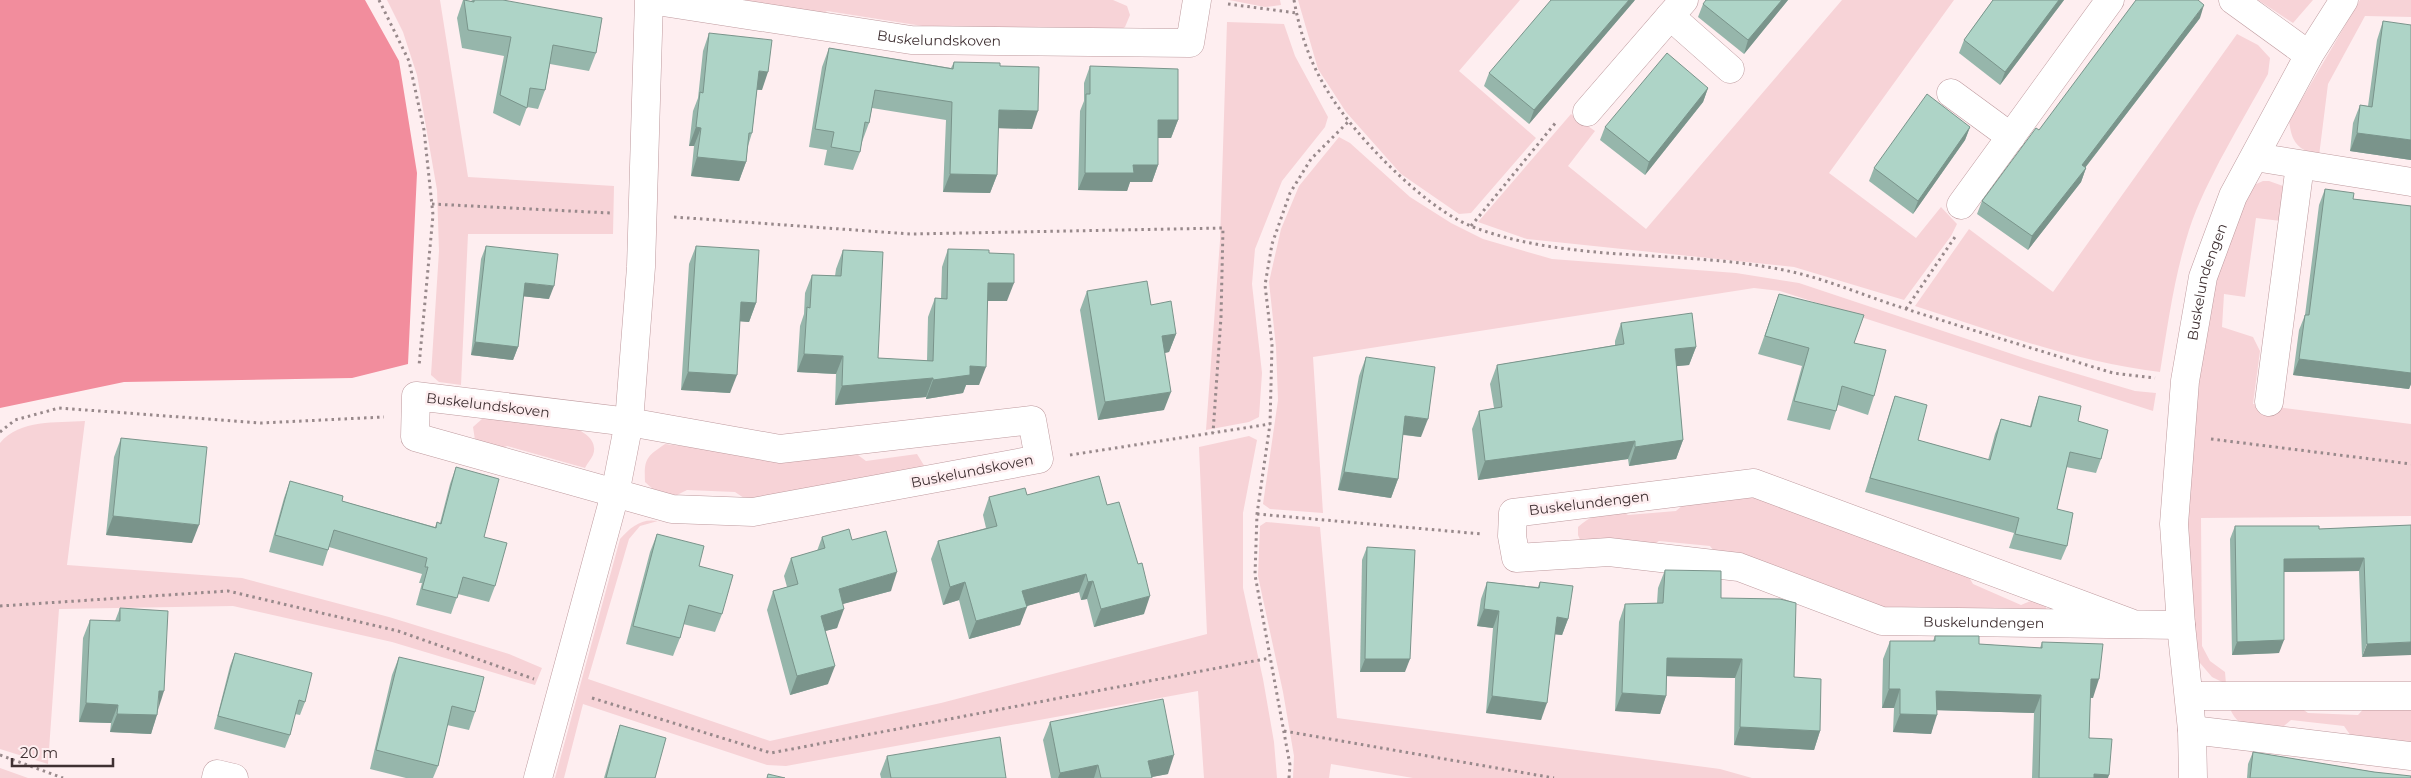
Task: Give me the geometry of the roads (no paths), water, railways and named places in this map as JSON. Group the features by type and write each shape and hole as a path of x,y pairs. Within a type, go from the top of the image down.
{"street":[{"name":"Buskelundskoven","path":"538,778 615,494 629,422 641,267 649,0 911,40 1190,43 1209,1"},
{"path":"1961,205 2110,0"},
{"path":"2233,0 2309,55"},
{"name":"Buskelundengen","path":"2193,778 2192,730 2181,625 2174,524 2185,381 2203,277 2233,196 2309,55 2344,0"},
{"path":"1587,112 1677,8 1730,70"},
{"path":"1951,93 2011,137"},
{"path":"2255,157 2411,182"},
{"path":"2269,402 2300,165"},
{"name":"Buskelundskoven","path":"415,406 629,422 780,449 1032,420 1039,459 753,512 672,509 415,437 415,406"},
{"name":"Buskelundengen","path":"2130,623 1754,483 1513,513 1512,536 1516,558 1610,552 1739,567 1882,621 2181,625"},
{"path":"2189,696 2411,696"},
{"path":"2192,730 2411,756"},
{"path":"216,778 217,774 234,778"}]}
